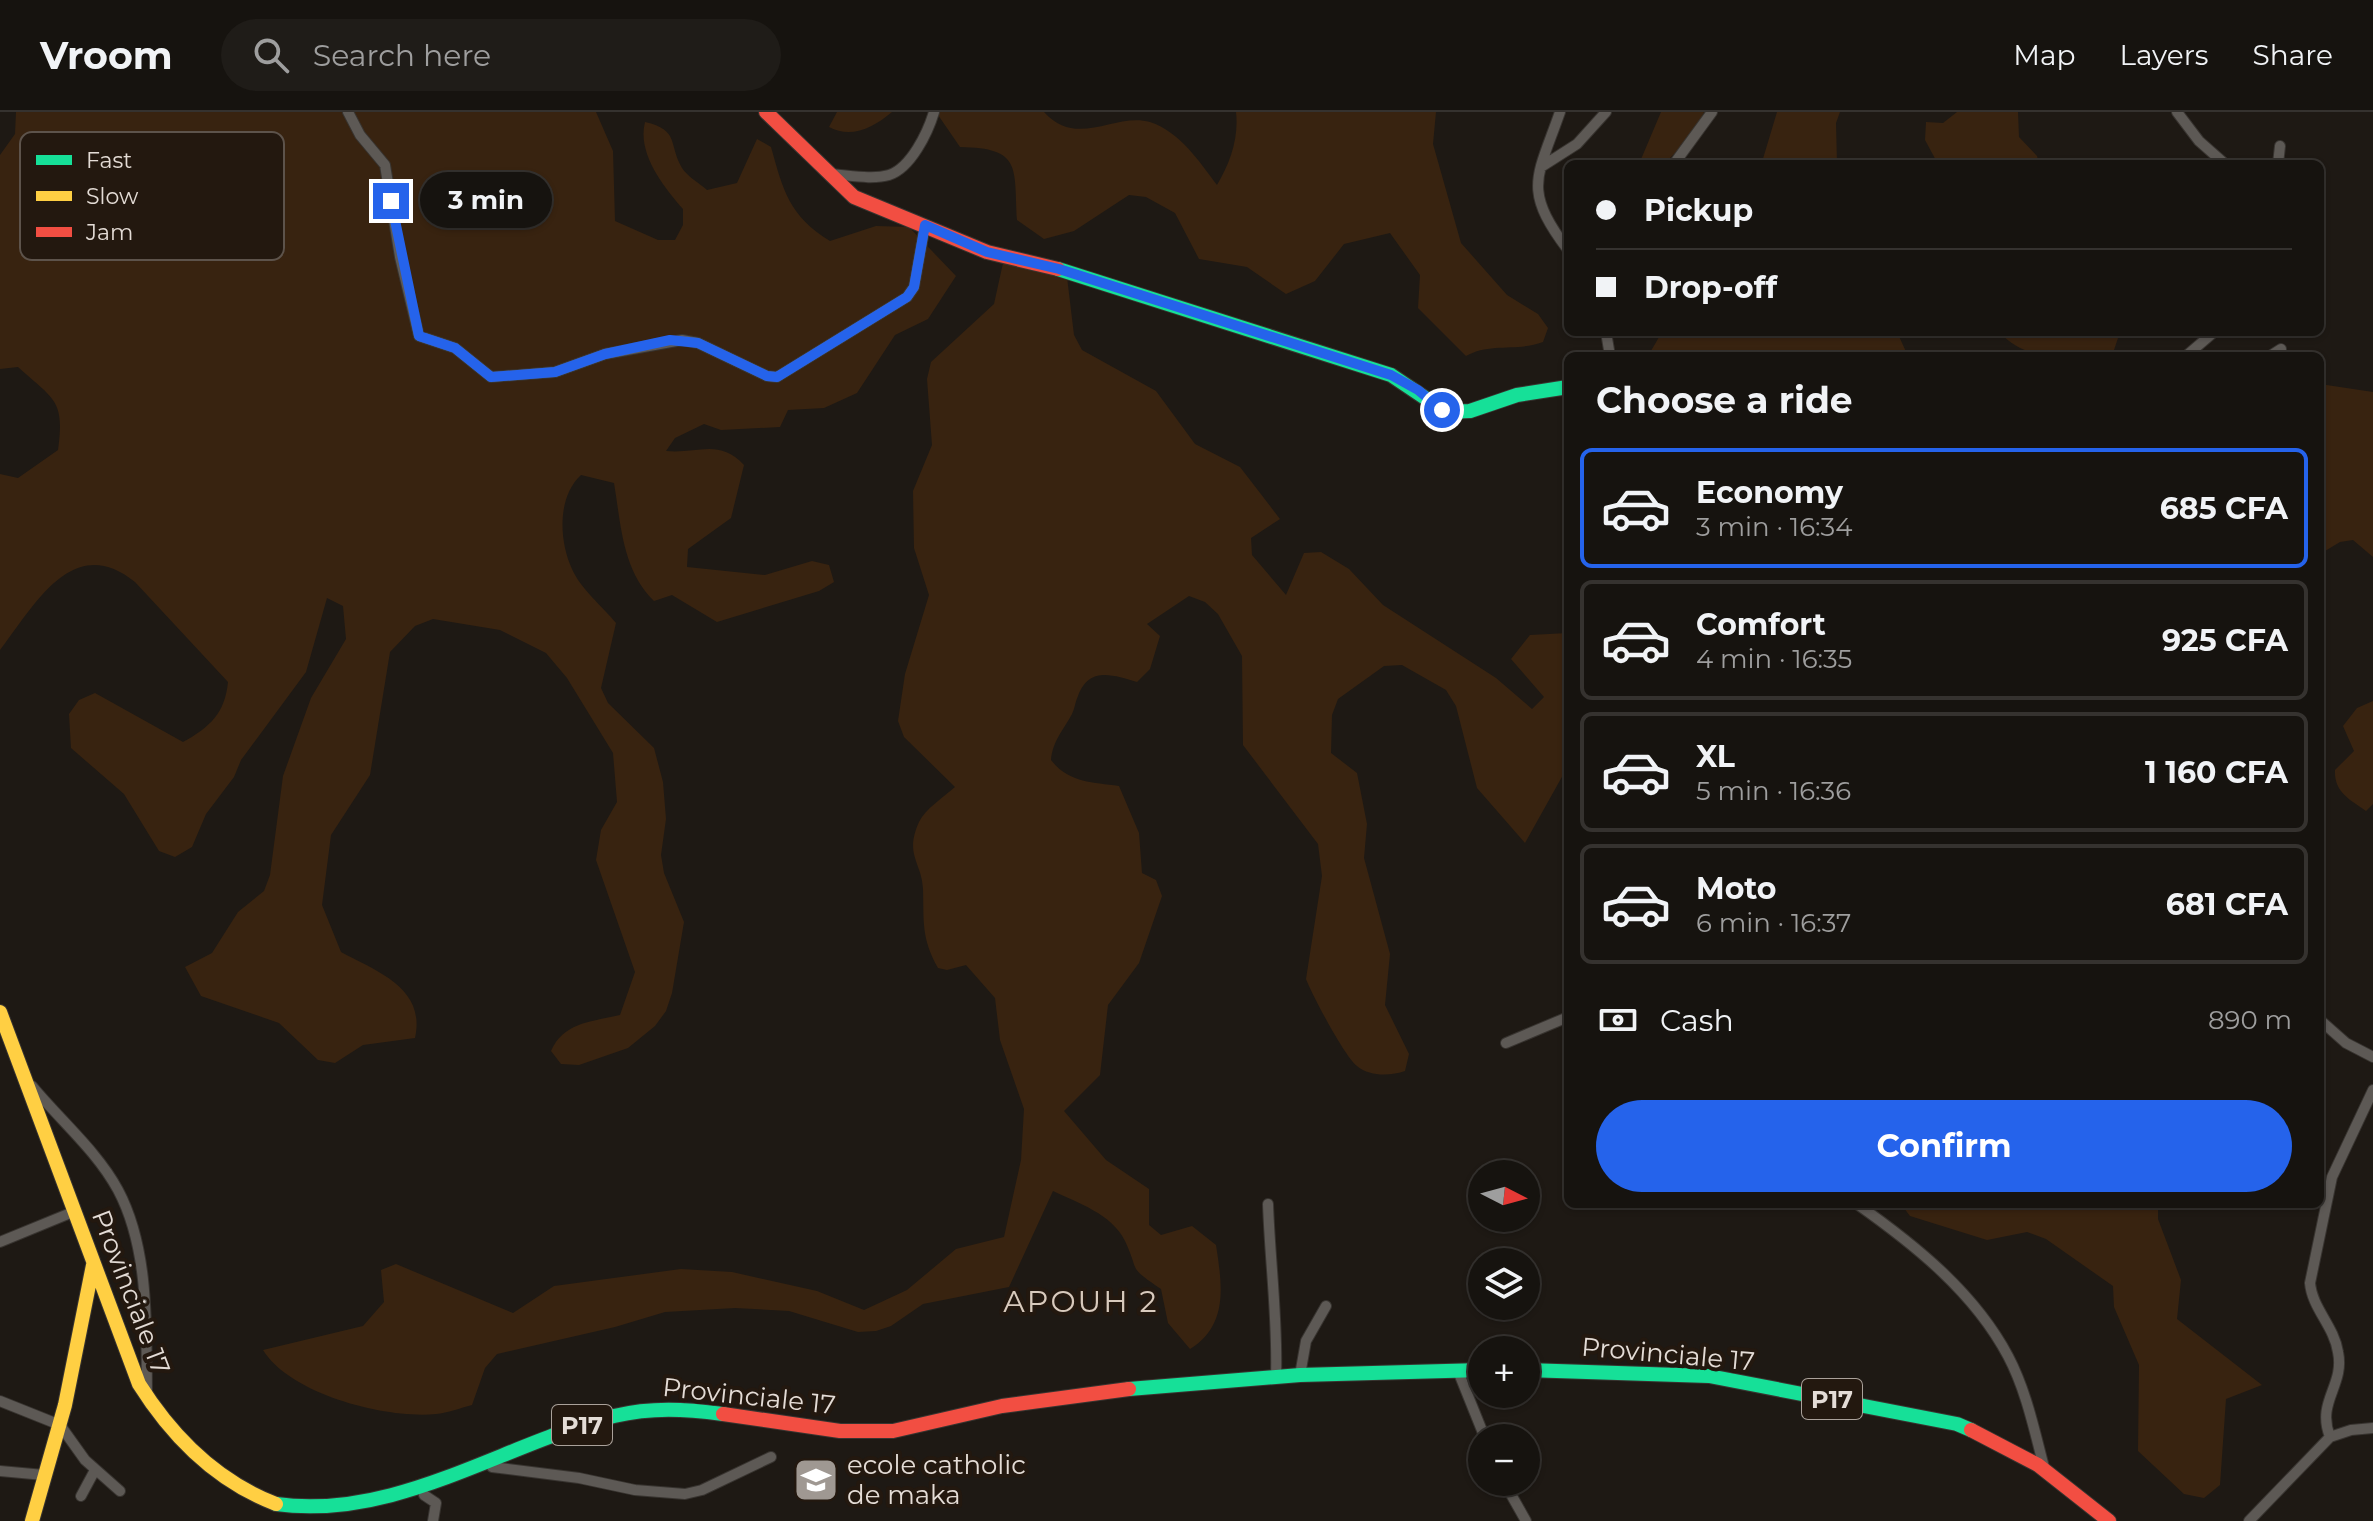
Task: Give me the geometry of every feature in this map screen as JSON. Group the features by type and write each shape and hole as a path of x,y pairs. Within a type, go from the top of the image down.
{"main road":[{"path":"766,112 854,197 987,252 1059,269 1391,375 1446,412 1470,411 1517,395 1564,388"},
{"name":"Provinciale 17","path":"0,1012 132,1370 147,1398 193,1453 223,1476 273,1503 323,1517 381,1512 592,1420 653,1408 678,1408 840,1431 893,1431 1049,1398 1300,1375 1468,1371"},
{"path":"32,1521 60,1425 93,1265"},
{"name":"Provinciale 17","path":"1540,1370 1709,1376 1893,1409 1957,1424 1995,1439 2044,1467 2109,1521"}],"street":[{"path":"348,112 360,135 384,163 400,257 419,336 455,348 491,377 555,372 605,354 682,340 698,343 767,376 777,377 907,297 914,287 925,225"},
{"path":"827,174 872,177 897,171 924,137 934,112"},
{"path":"1560,112 1540,168 1536,195 1540,207 1564,244"},
{"path":"1540,168 1577,144 1606,112"},
{"path":"1677,160 1712,112"},
{"path":"2177,112 2199,141 2220,160"},
{"path":"2278,160 2280,146"},
{"path":"2191,352 2209,336"},
{"path":"2276,352 2281,349"},
{"path":"1506,1043 1564,1019"},
{"path":"2324,1024 2346,1043 2373,1057"},
{"path":"28,1082 101,1164 123,1204 140,1276 147,1398"},
{"path":"2330,1437 2324,1420 2340,1369 2338,1352 2324,1317 2311,1297 2310,1283 2332,1177 2373,1090"},
{"path":"1268,1204 1277,1343 1276,1377"},
{"path":"1862,1208 1939,1270 1983,1316 2015,1372 2044,1467"},
{"path":"0,1242 73,1212"},
{"path":"1300,1375 1306,1341 1326,1306"},
{"path":"1458,1371 1479,1424"},
{"path":"0,1401 60,1425 95,1470 120,1491"},
{"path":"2249,1521 2330,1437 2373,1428"},
{"path":"490,1467 567,1476 635,1490 685,1494 702,1490 771,1457"},
{"path":"81,1496 95,1470"},
{"path":"0,1471 44,1475"},
{"path":"424,1495 436,1503 433,1521"},
{"path":"1512,1496 1526,1521"}],"shaded area":[{"path":"16,112 596,112 613,151 615,221 658,240 675,240 683,225 683,209 660,180 648,157 645,122 664,129 682,168 707,190 737,183 757,139 771,147 790,201 796,212 816,232 830,241 876,226 909,227 956,276 928,319 895,335 857,393 824,408 788,410 780,427 721,430 704,424 675,438 666,451 717,449 744,465 731,518 688,549 687,567 765,575 812,561 829,565 834,582 819,591 717,622 672,595 654,601 643,589 629,561 614,483 581,475 568,495 564,507 563,533 572,569 580,583 616,623 601,688 608,703 654,748 663,782 666,819 661,855 664,873 684,922 666,1011 655,1026 628,1048 579,1065 561,1064 551,1051 563,1034 571,1029 620,1015 635,972 596,860 601,830 617,802 613,753 567,678 546,653 500,630 433,619 415,626 390,652 370,775 331,835 322,905 341,952 384,975 406,994 413,1006 415,1038 363,1045 335,1063 318,1060 279,1023 201,996 185,967 212,953 238,912 264,891 270,875 283,776 311,698 346,639 343,606 327,598 306,672 241,760 234,777 206,814 192,847 175,857 159,851 124,794 71,748 69,714 79,700 95,693 183,742 201,731 220,711 228,682 135,582 113,568 93,565 74,570 57,580 0,650 0,474 18,478 58,450 60,433 58,410 48,394 18,367 0,369 0,155 15,134"},
{"path":"837,112 892,112 870,127 845,132 829,127"},
{"path":"936,112 1044,112 1057,123 1083,129 1123,121 1150,122 1180,140 1217,185 1232,150 1236,112 1436,112 1433,144 1461,243 1507,295 1538,314 1548,328 1543,342 1484,349 1466,356 1418,308 1420,275 1390,233 1344,244 1315,281 1286,294 1247,267 1199,259 1175,213 1146,197 1129,195 1074,231 1044,239 1017,220 1016,186 1011,164 995,151 960,147"},
{"path":"1661,112 1704,112 1694,134 1668,160 1641,160"},
{"path":"1777,112 1840,112 1836,123 1837,160 1763,160"},
{"path":"1957,112 2018,112 2019,137 2038,160 1936,160 1925,140 1926,122 1943,123"},
{"path":"1003,263 1067,277 1074,335 1082,350 1156,391 1195,444 1240,467 1280,519 1251,538 1252,555 1286,595 1304,553 1321,552 1349,569 1383,605 1496,678 1532,709 1544,697 1511,659 1530,635 1564,633 1564,773 1525,843 1477,788 1456,706 1446,690 1402,665 1384,666 1338,699 1332,715 1331,753 1357,773 1367,824 1364,858 1390,954 1385,1005 1409,1054 1405,1071 1381,1074 1357,1066 1337,1039 1309,987 1306,979 1322,876 1318,844 1243,745 1242,656 1218,614 1205,602 1189,596 1147,624 1160,636 1150,669 1137,682 1103,675 1088,680 1056,741 1051,760 1073,777 1119,786 1139,833 1142,873 1156,880 1162,896 1139,963 1108,1005 1100,1075 1064,1111 1106,1160 1149,1189 1149,1225 1161,1235 1192,1226 1216,1245 1220,1303 1217,1316 1203,1339 1190,1349 1168,1323 1161,1289 1139,1272 1125,1241 1112,1223 1094,1210 1053,1191 1009,1287 923,1304 891,1326 876,1331 858,1332 789,1311 735,1308 665,1312 615,1327 497,1354 485,1368 472,1405 436,1414 366,1408 316,1391 294,1379 276,1366 263,1350 363,1326 384,1302 381,1270 396,1264 513,1313 554,1286 681,1269 732,1272 817,1291 864,1310 907,1290 956,1249 1004,1237 1021,1160 1024,1109 1000,1040 995,998 966,965 947,970 938,968 929,948 924,929 922,880 913,843 922,817 955,787 904,737 898,721 905,674 929,595 914,548 913,491 932,445 927,379 931,362 994,304"},
{"path":"1660,336 1899,336 1906,352 1650,352"},
{"path":"2003,336 2119,336 2113,352 2031,352"},
{"path":"2324,385 2373,392 2373,557 2353,540 2340,542 2324,552"},
{"path":"2373,701 2373,804 2366,811 2348,799 2340,789 2335,770 2354,751 2343,726 2357,708"},
{"path":"1904,1208 2158,1208 2158,1219 2181,1280 2177,1319 2262,1385 2226,1399 2220,1485 2204,1498 2184,1494 2138,1451 2139,1365 2114,1307 2113,1286 2046,1239 2027,1232 1987,1240 1910,1216"}],"traffic: fast":[{"path":"1058,269 1391,375 1446,412 1470,411 1517,395 1564,388"},
{"path":"1129,1389 1300,1375 1468,1370"},
{"path":"1540,1370 1709,1376 1957,1424 1971,1430"},
{"path":"276,1504 320,1506 363,1501 406,1491 572,1429 628,1413 668,1410 723,1414"}],"traffic: slow":[{"path":"0,1012 139,1384 166,1422 198,1456 234,1483 276,1504"},
{"path":"32,1521 65,1405 93,1265"}],"traffic: jam":[{"path":"766,112 854,197 987,252 1058,269"},
{"path":"723,1414 840,1431 893,1431 1002,1406 1129,1389"},
{"path":"1971,1430 2038,1465 2109,1521"}],"place":[{"name":"ecole catholic de maka","path":"816,1480"}],"district":[{"name":"APOUH 2","path":"1081,1301"}],"route":[{"path":"391,201 400,257 419,336 455,348 491,377 555,372 605,354 682,340 698,343 767,376 777,377 907,297 914,287 925,225 987,252 1059,269 1391,375 1408,383 1442,410"}]}
